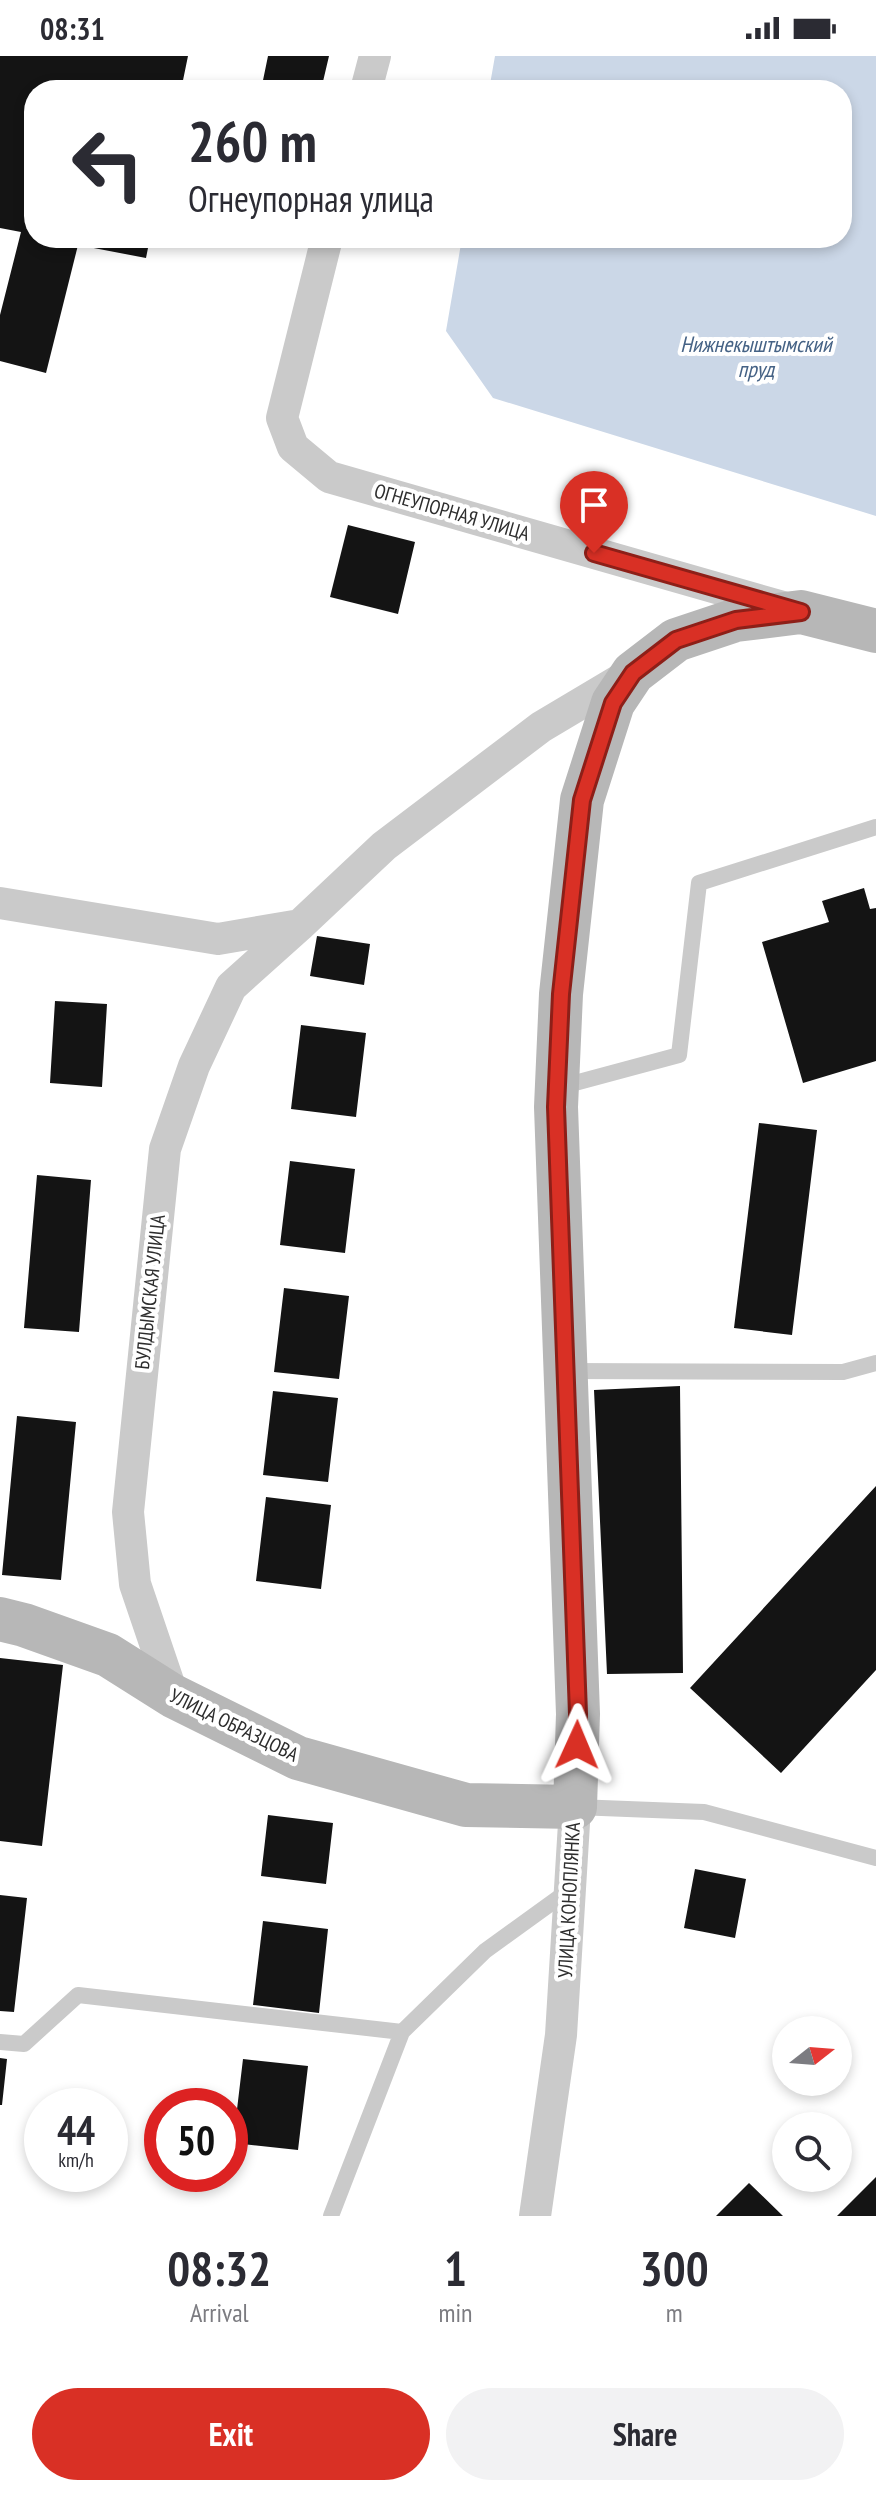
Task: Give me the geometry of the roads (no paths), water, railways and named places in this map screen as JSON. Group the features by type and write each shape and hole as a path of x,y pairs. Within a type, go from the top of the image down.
{"main road":[{"name":"ОГНЕУПОРНАЯ УЛИЦА","path":"801,612 876,631"},
{"name":"УЛИЦА КОНОПЛЯНКА","path":"575,1807 578,1714 556,1107 561,994 582,800 613,703 633,673 676,640 736,620 801,612"},
{"name":"УЛИЦА ОБРАЗЦОВА","path":"0,1619 108,1655 173,1696 298,1758 466,1805 575,1807"}],"street":[{"path":"369,80 375,56"},
{"name":"ОГНЕУПОРНАЯ УЛИЦА","path":"324,248 282,418 293,447 329,477 801,612"},
{"name":"БУЛДЫМСКАЯ УЛИЦА","path":"173,1696 135,1584 128,1512 165,1149 194,1066 231,987 384,846 541,727 633,673"},
{"path":"0,903 218,939 300,925"},
{"name":"УЛИЦА КОНОПЛЯНКА","path":"535,2216 561,2035 575,1807"}],"lane":[{"path":"559,1087 679,1055 699,883 876,827"},
{"path":"565,1371 843,1372 876,1363"},
{"path":"575,1807 704,1812 876,1858"},
{"path":"331,2216 402,2032 485,1951 568,1891"},
{"path":"0,2042 24,2044 78,1995 402,2032"}],"water":[{"name":"Нижнекыштымский пруд","path":"495,56 876,56 876,516 493,398 446,331 460,248 852,248 852,80 491,80"}]}
